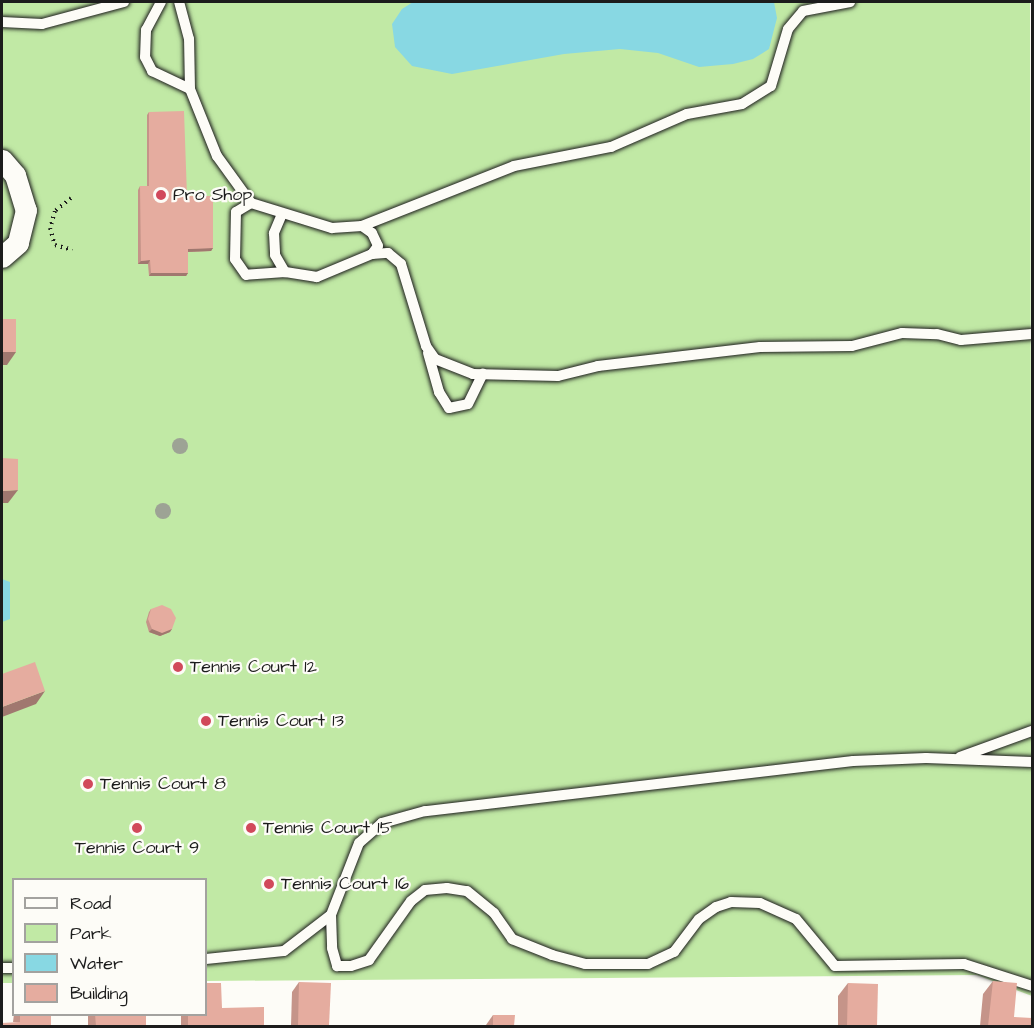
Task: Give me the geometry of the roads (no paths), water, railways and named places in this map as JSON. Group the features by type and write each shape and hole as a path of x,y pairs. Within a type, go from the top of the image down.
{"street":[{"path":"2,160 15,175 26,210 18,243 2,257"}],"lane":[{"path":"2,22 42,24 124,2"},
{"path":"161,2 146,30 145,57 152,71 190,89"},
{"path":"179,2 189,39 190,89 217,156 251,203 332,228 362,226 514,166 611,147 687,114 757,98 771,86 778,72 788,29 802,11 813,4 850,2"},
{"path":"251,203 236,212 235,259 246,275 285,272 317,277 372,255 388,253 400,264 439,392 448,408 468,404 483,373"},
{"path":"282,214 274,233 275,255 285,272"},
{"path":"362,226 372,233 378,246 372,255"},
{"path":"426,346 435,359 449,367 483,373 558,376 598,366 760,348 852,346 902,333 937,334 961,340 1032,334"},
{"path":"954,760 1032,731"},
{"path":"1032,762 853,761 425,811 381,823 359,843 331,915 332,948 337,966 351,966 369,960 411,901 424,890 447,888 467,891 494,913 512,939 552,955 585,964 648,964 674,952 699,920 716,907 731,902 760,903 796,919 835,966 964,964 1032,986"},
{"path":"207,959 284,951 331,915"}],"water":[{"path":"413,2 774,2 777,18 769,49 753,59 733,64 699,67 658,53 620,49 564,54 452,74 412,66 395,47 392,24 402,9"},
{"path":"2,579 10,582 10,619 2,622"}],"place":[{"name":"Pro Shop","path":"161,195"},
{"name":"Tennis Court 12","path":"178,667"},
{"name":"Tennis Court 13","path":"206,721"},
{"name":"Tennis Court 8","path":"88,784"},
{"name":"Tennis Court 9","path":"137,828"},
{"name":"Tennis Court 15","path":"251,828"},
{"name":"Tennis Court 16","path":"269,884"}]}
